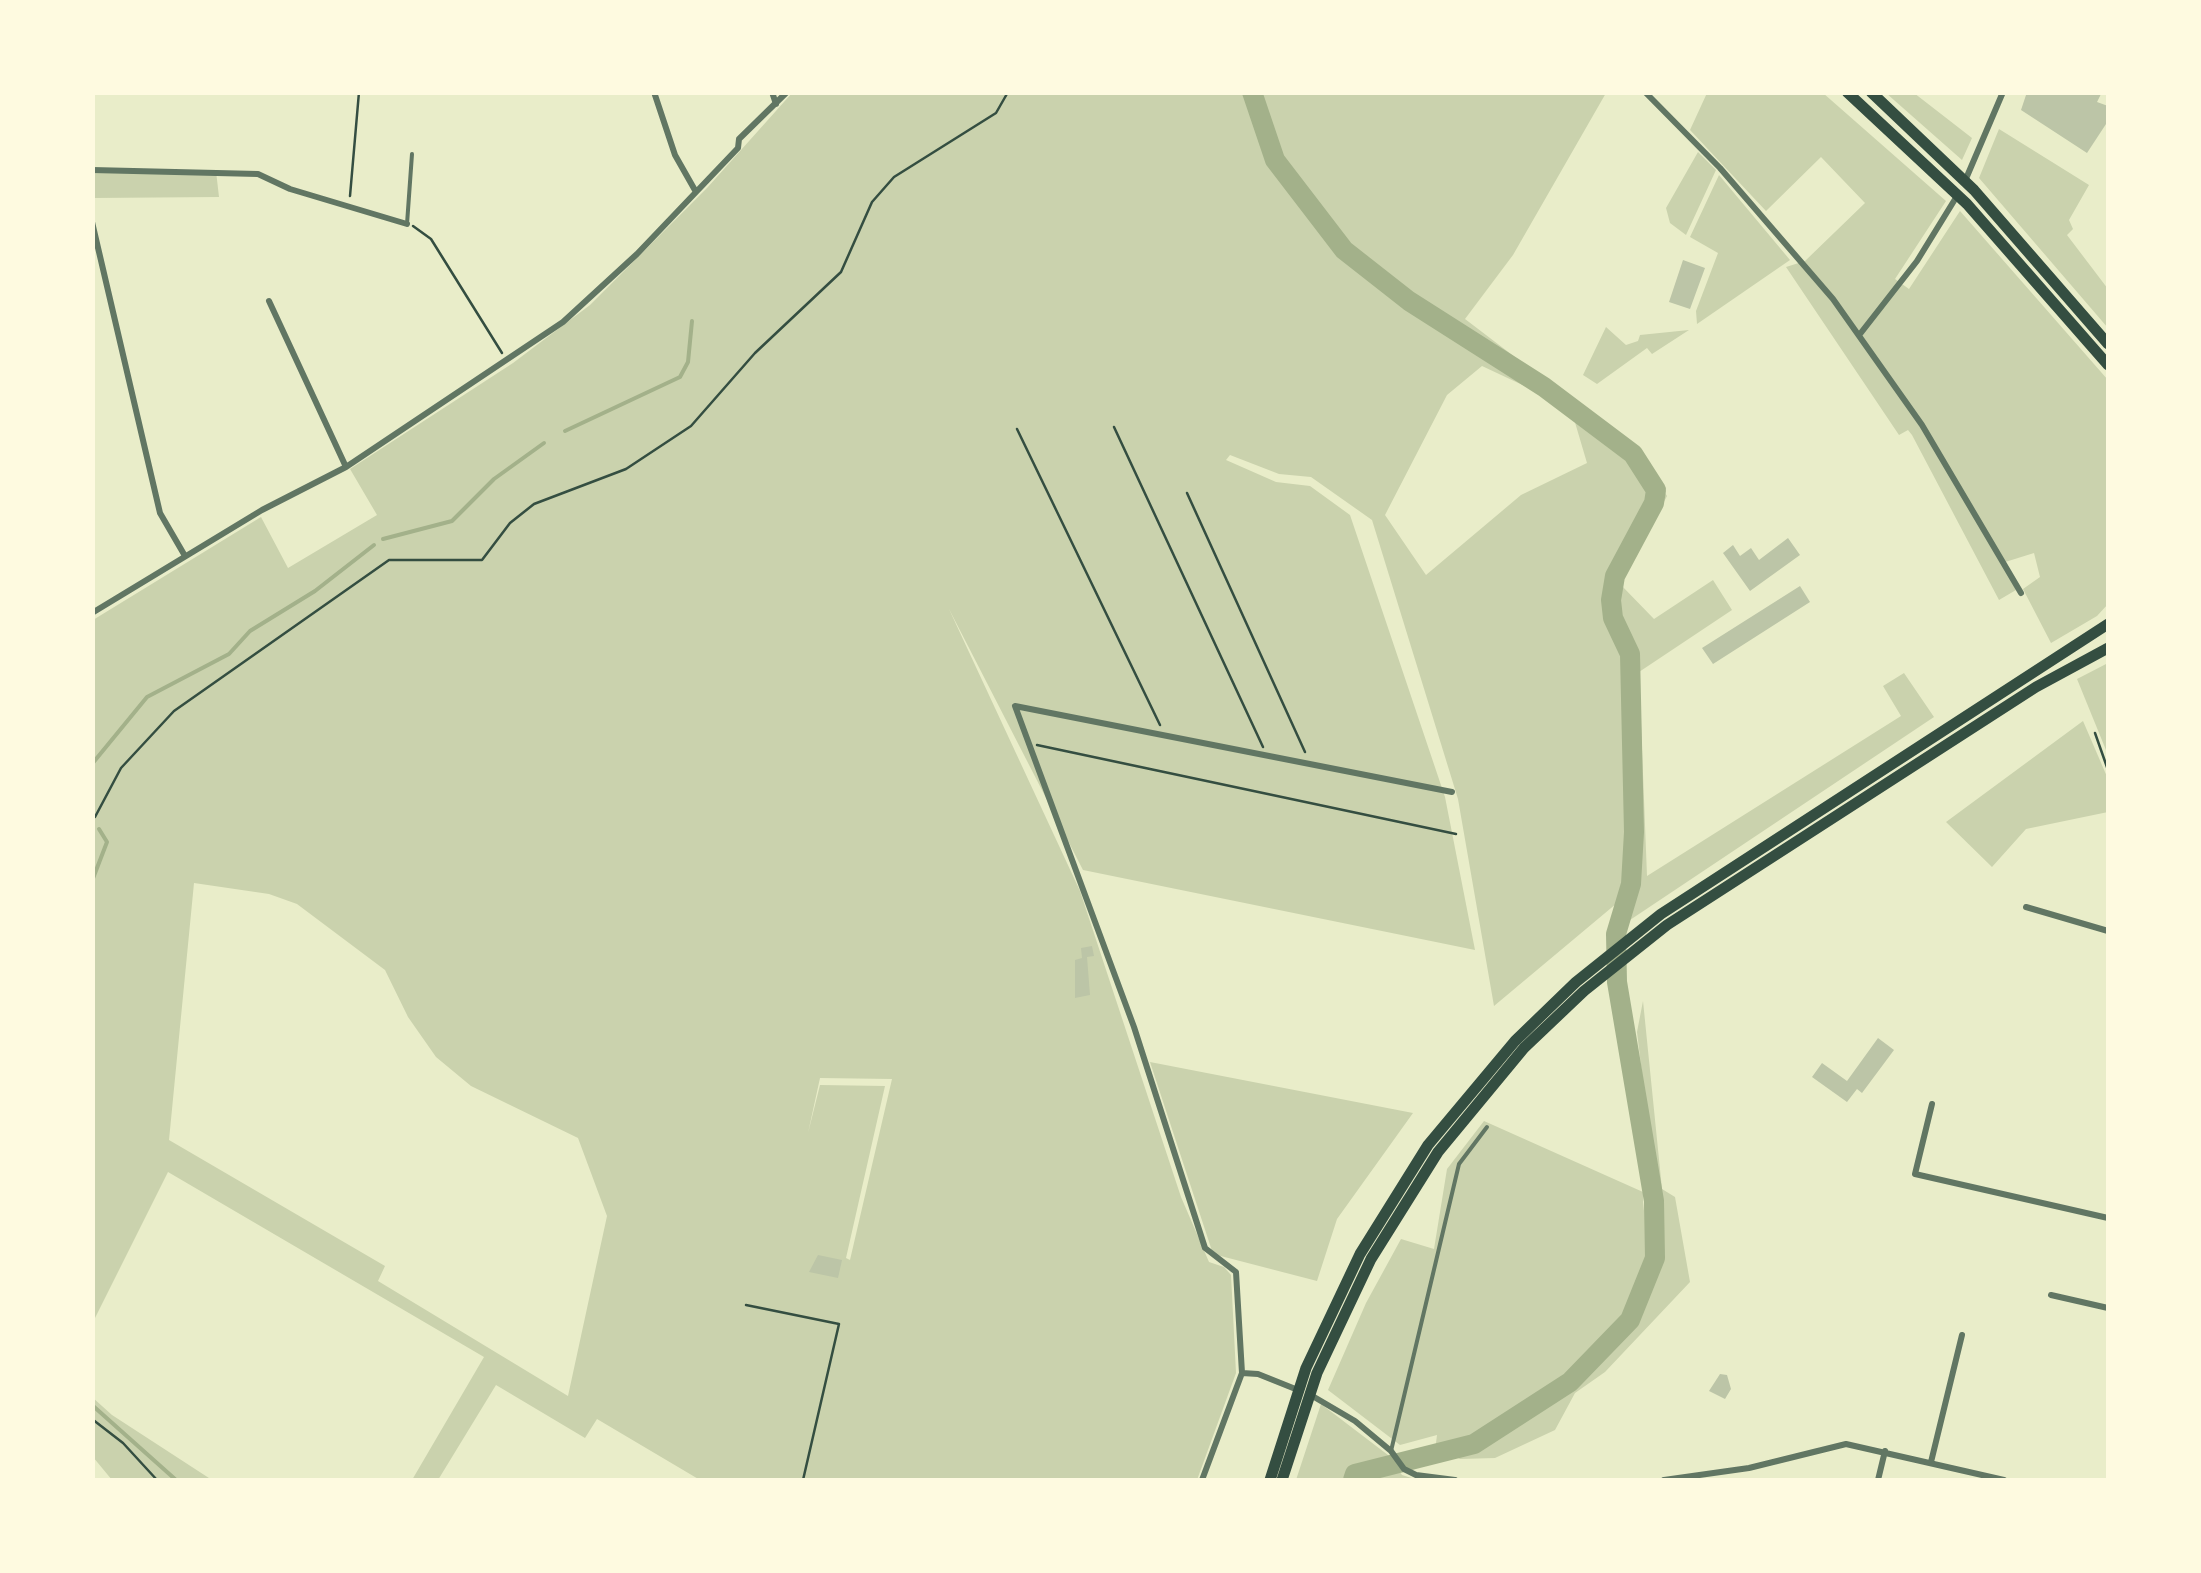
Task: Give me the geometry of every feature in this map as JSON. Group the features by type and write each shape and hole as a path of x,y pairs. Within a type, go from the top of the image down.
{"main road":[{"path":"1847,92 1951,187 2108,365"},
{"path":"1871,92 1960,175 2108,344"},
{"path":"1270,1480 1312,1370 1371,1258 1438,1152 1524,1048 1609,962 1645,934 1942,735 2027,673 2108,624"},
{"path":"1645,934 2036,687 2108,648"},
{"path":"1282,1480 1292,1425"}],"street":[{"path":"654,92 675,155 696,192"},
{"path":"772,92 776,104"},
{"path":"92,613 185,556 346,467 507,361 593,297 738,148 738,139 787,92"},
{"path":"1645,92 1762,215 1860,334 1922,425 2021,593"},
{"path":"1860,334 1917,261 1952,206 2002,92"},
{"path":"92,170 258,174 407,224"},
{"path":"92,222 160,512 185,556"},
{"path":"269,301 346,467"},
{"path":"1202,1480 1242,1373 1236,1272 1205,1248 1134,1027 1015,706 1452,792"},
{"path":"2026,907 2108,931"},
{"path":"1932,1104 1915,1174 2108,1218"},
{"path":"2051,1295 2108,1308"},
{"path":"1930,1462 1962,1334"},
{"path":"1242,1373 1258,1374 1331,1403 1392,1453 1404,1469 1416,1475 1455,1480"},
{"path":"1664,1480 1749,1468 1824,1446 1846,1444 2004,1480"},
{"path":"1878,1480 1885,1450"}],"lane":[{"path":"407,224 412,154"},
{"path":"1392,1453 1459,1164 1487,1126"}],"path":[{"path":"349,207 359,92"},
{"path":"95,817 122,768 174,712 389,560 449,564 482,560 510,523 534,504 626,469 692,426 756,353 841,272 872,202 894,177 996,114 1008,92"},
{"path":"407,224 431,239 507,361"},
{"path":"1114,427 1268,758"},
{"path":"1016,429 1165,736"},
{"path":"1187,492 1312,767"},
{"path":"2095,733 2108,770"},
{"path":"1030,743 1456,834"},
{"path":"746,1304 839,1324 803,1480"},
{"path":"92,1419 123,1443 157,1480"}],"green space":[{"path":"792,93 1606,93 1513,255 1465,319 1637,450 1667,496 1621,585 1654,619 1713,580 1732,610 1639,672 1647,876 1901,716 1883,686 1904,673 1934,717 1630,920 1629,893 1494,1006 1458,799 1372,520 1311,477 1279,474 1230,455 1226,460 1276,482 1310,486 1350,515 1445,797 1475,950 1083,870 949,609 1080,891 1181,1197 1209,1262 1224,1267 1231,1275 1236,1373 1197,1480 700,1480 597,1419 585,1438 496,1385 438,1480 412,1480 484,1357 168,1172 93,1322 93,620 261,517 288,568 377,515 350,469 513,363 590,305 707,188","holes":["1482,366 1531,389 1574,419 1587,463 1521,495 1426,575 1385,515 1447,395","194,883 269,894 297,904 385,970 408,1017 436,1057 471,1086 578,1138 607,1216 568,1396 378,1281 385,1266 169,1140","820,1078 892,1079 850,1260 846,1258 885,1086 820,1085 808,1133"]},
{"path":"1707,93 1823,93 1946,201 1895,279 1909,289 1960,211 2108,380 2108,604 2097,616 2051,643 2023,589 2040,577 2034,553 2002,563 2016,590 1999,600 1912,435 1908,430 1899,435 1786,267 1805,261 1865,203 1821,157 1766,211 1690,130"},
{"path":"1886,93 1914,93 1972,138 1962,160"},
{"path":"1999,129 2089,185 2069,220 2073,229 2067,235 2108,289 2108,328 1979,178"},
{"path":"1698,152 1716,170 1686,235 1670,223 1666,208"},
{"path":"93,170 216,171 219,197 93,198"},
{"path":"1719,175 1790,260 1697,324 1696,311 1718,253 1690,237"},
{"path":"1606,327 1626,345 1638,341 1640,335 1689,330 1652,354 1647,348 1597,384 1583,375"},
{"path":"2108,663 2108,755 2077,679"},
{"path":"2083,721 2108,779 2108,812 2026,829 1992,867 1946,822"},
{"path":"1643,1001 1662,1189 1675,1197 1690,1282 1605,1372 1575,1393 1555,1430 1495,1458 1460,1459 1448,1453 1499,1432 1573,1384 1632,1321 1658,1258 1656,1191 1637,1032"},
{"path":"1150,1062 1413,1113 1337,1219 1317,1281 1213,1254"},
{"path":"1484,1121 1643,1192 1643,1211 1645,1192 1651,1192 1652,1258 1627,1319 1569,1381 1472,1442 1435,1451 1437,1435 1400,1445 1328,1390 1366,1303 1401,1239 1434,1249 1447,1169"},
{"path":"92,1397 112,1415 212,1480 112,1480 93,1457"},
{"path":"1321,1404 1388,1455 1402,1475 1418,1480 1296,1480"}],"building":[{"path":"2027,92 2102,92 2097,102 2108,106 2108,121 2087,153 2021,110"},
{"path":"1683,260 1705,268 1690,309 1669,302"},
{"path":"1788,538 1800,555 1750,591 1723,553 1733,545 1740,556 1751,548 1759,560"},
{"path":"1800,586 1810,602 1713,664 1702,648"},
{"path":"1092,946 1094,956 1087,957 1090,995 1075,998 1075,960 1082,958 1081,948"},
{"path":"1878,1038 1894,1050 1862,1093 1857,1089 1847,1102 1812,1077 1822,1063 1847,1081"},
{"path":"818,1255 842,1260 838,1278 809,1272"},
{"path":"1720,1374 1727,1375 1731,1389 1725,1399 1709,1391"}],"waterway":[{"path":"1252,92 1275,160 1344,250 1409,301 1544,387 1633,454 1656,490 1654,503 1615,576 1611,600 1613,618 1630,654 1634,832 1631,884 1616,934 1617,982 1654,1201 1655,1258 1630,1320 1570,1382 1474,1444 1355,1474 1353,1480"},
{"path":"565,431 680,377 688,362 692,321"},
{"path":"383,539 452,521 494,479 544,443"},
{"path":"92,764 147,697 229,654 250,631 315,591 374,545"},
{"path":"92,881 107,842 99,829"},
{"path":"92,1405 176,1480"}]}
